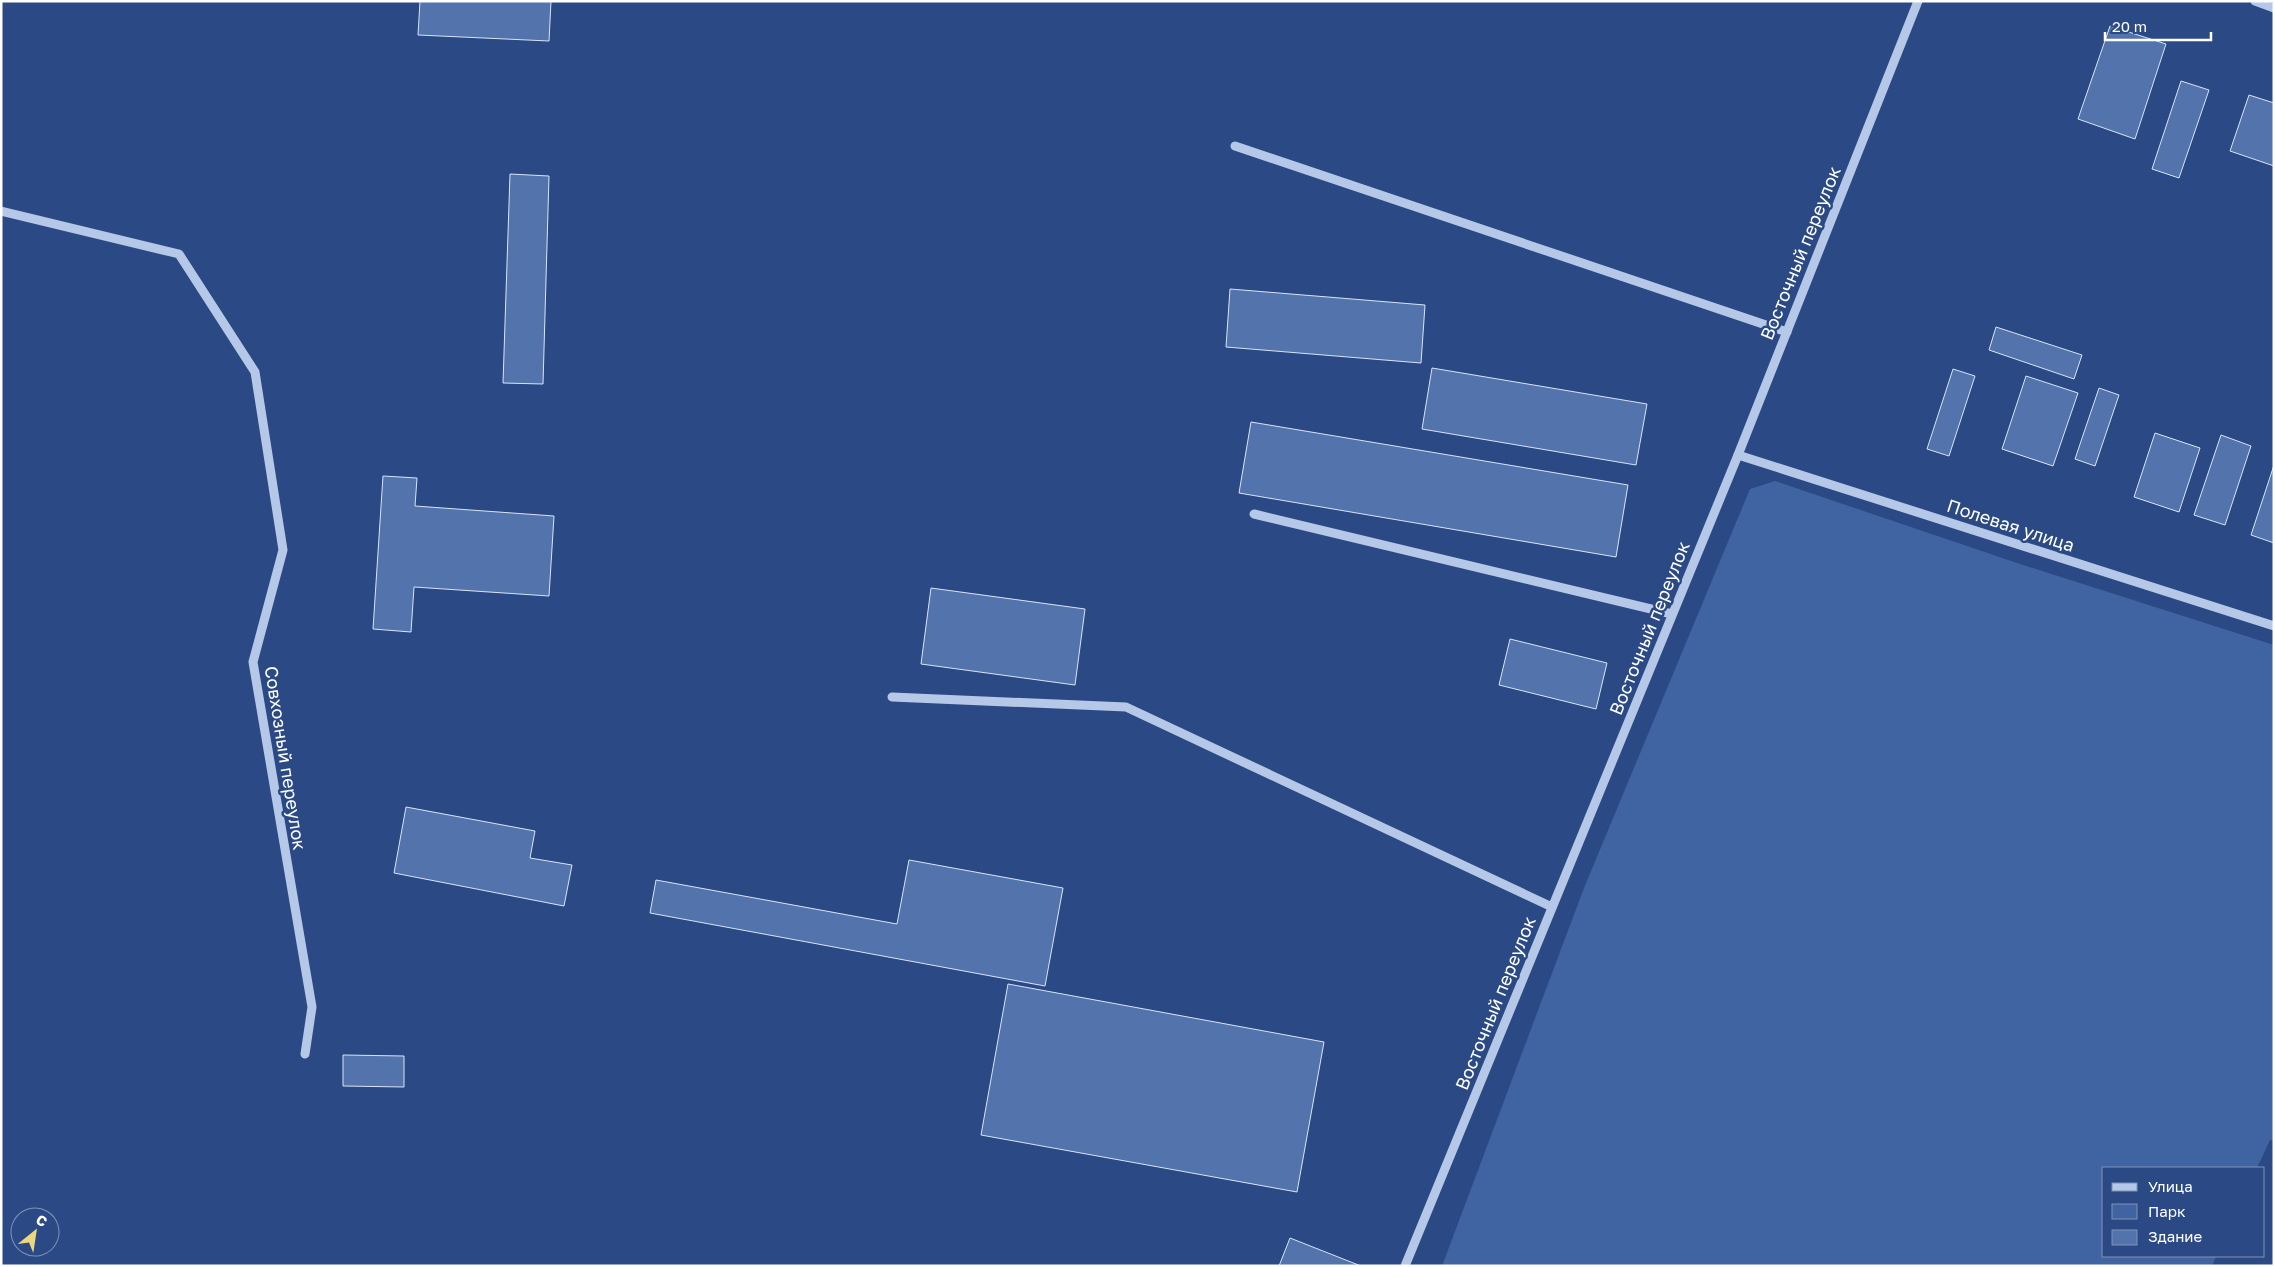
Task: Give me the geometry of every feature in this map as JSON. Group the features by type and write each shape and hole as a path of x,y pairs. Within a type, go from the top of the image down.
{"street":[{"name":"Восточный переулок","path":"1406,1266 1738,455 1918,1"},
{"path":"2255,1 2274,8"},
{"path":"1235,146 1787,332"},
{"name":"Совхозный переулок","path":"1,211 179,254 255,372 284,550 253,662 312,1007 305,1054"},
{"name":"Полевая улица","path":"1738,455 2274,626"},
{"path":"1254,514 1672,614"},
{"path":"892,697 1126,707 1552,906"}],"green space":[{"path":"1775,481 2023,565 2274,645 2274,1141 2270,1140 2257,1167 2102,1167 2102,1257 2216,1257 2212,1266 1442,1266 1584,888 1750,489"}],"building":[{"path":"420,1 551,1 549,41 418,35"},
{"path":"2110,26 2166,44 2135,139 2078,119"},
{"path":"2181,81 2209,90 2179,178 2152,169"},
{"path":"2249,95 2274,103 2274,166 2230,151"},
{"path":"510,174 549,176 543,384 503,383"},
{"path":"1230,289 1425,305 1421,363 1226,347"},
{"path":"1996,327 2082,355 2074,379 1989,350"},
{"path":"1432,368 1647,404 1636,465 1422,429"},
{"path":"1953,369 1975,376 1949,456 1927,449"},
{"path":"2026,376 2078,393 2053,466 2002,449"},
{"path":"2099,388 2119,395 2095,466 2075,459"},
{"path":"1251,422 1628,485 1616,557 1239,493"},
{"path":"2155,433 2200,448 2179,512 2134,497"},
{"path":"2221,435 2251,446 2225,525 2194,515"},
{"path":"2274,465 2274,543 2251,535"},
{"path":"383,476 417,478 415,506 554,516 549,596 414,587 411,632 373,629"},
{"path":"931,588 1085,609 1075,685 921,664"},
{"path":"1510,639 1607,663 1596,709 1499,685"},
{"path":"406,807 535,831 530,858 572,865 564,906 394,873"},
{"path":"909,860 1063,888 1045,986 650,913 656,880 897,924"},
{"path":"1008,984 1324,1042 1297,1192 981,1135"},
{"path":"343,1055 404,1056 404,1087 343,1086"},
{"path":"1290,1238 1361,1266 1279,1266"}]}
